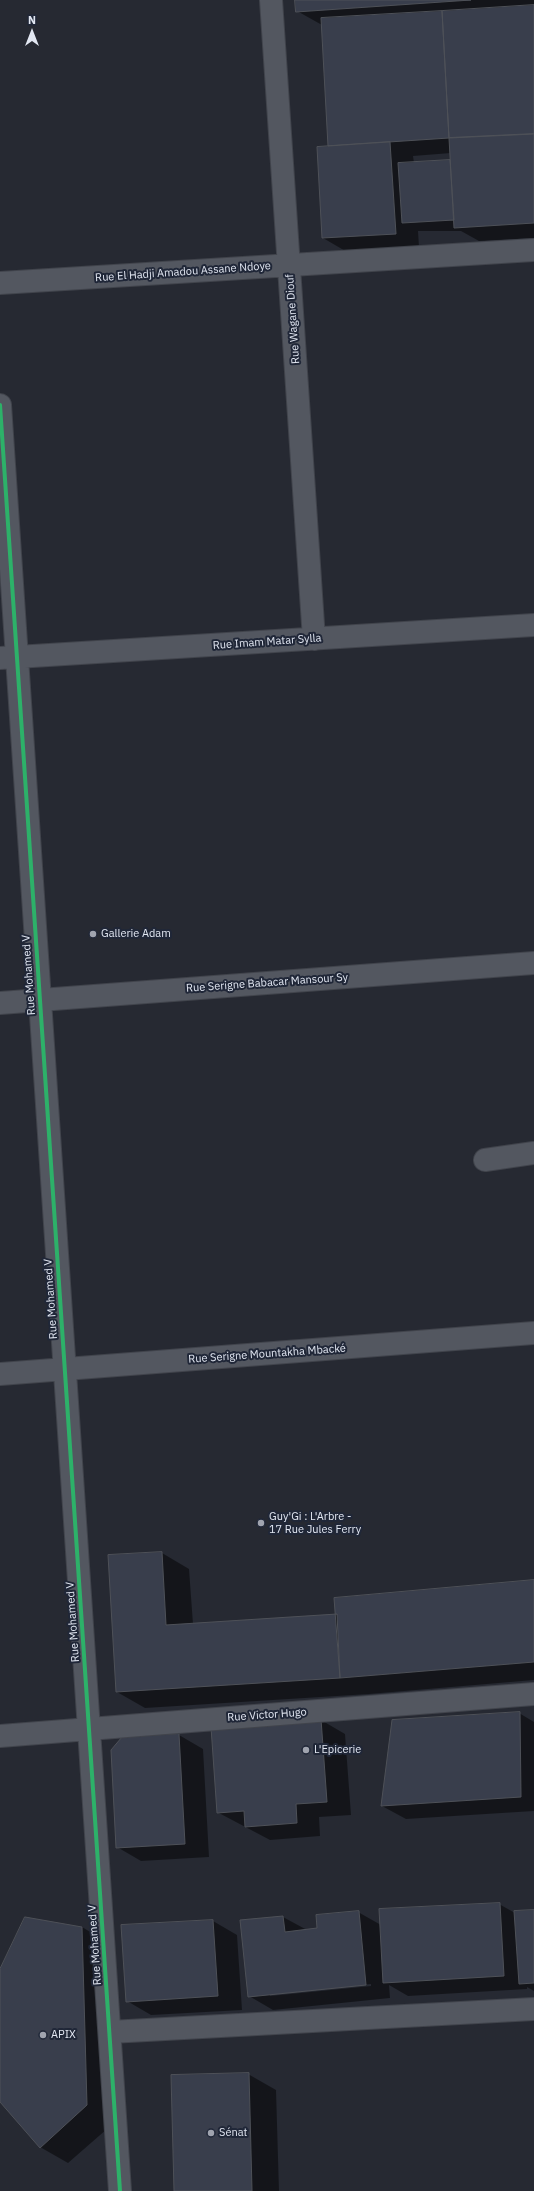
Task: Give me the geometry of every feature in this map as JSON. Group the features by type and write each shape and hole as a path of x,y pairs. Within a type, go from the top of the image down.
{"street":[{"name":"Rue Wagane Diouf","path":"271,0 314,639"},
{"name":"Rue El Hadji Amadou Assane Ndoye","path":"0,283 534,250"},
{"name":"Rue Mohamed V","path":"0,405 8,658 40,1000 120,2191"},
{"name":"Rue Imam Matar Sylla","path":"8,658 534,625"},
{"name":"Rue Serigne Babacar Mansour Sy","path":"0,1004 534,963"},
{"path":"485,1160 534,1153"},
{"name":"Rue Serigne Mountakha Mbacké","path":"0,1374 534,1333"},
{"name":"Rue Victor Hugo","path":"0,1736 534,1694"},
{"path":"110,2032 534,2009"}],"building":[{"path":"295,0 471,0 296,12"},
{"path":"534,5 534,134 449,138 442,11"},
{"path":"442,11 449,138 328,146 321,18"},
{"path":"534,134 534,223 454,228 449,138"},
{"path":"390,142 396,234 322,238 317,147"},
{"path":"450,160 454,220 402,223 398,163"},
{"path":"162,1552 166,1625 337,1614 340,1678 116,1692 108,1555"},
{"path":"534,1580 534,1662 340,1678 334,1598"},
{"path":"520,1712 521,1797 381,1806 392,1720"},
{"path":"321,1719 327,1802 296,1804 297,1823 245,1827 244,1811 217,1813 211,1727"},
{"path":"179,1734 185,1844 116,1848 111,1750 122,1737"},
{"path":"500,1903 504,1976 383,1983 379,1909"},
{"path":"534,1910 534,1983 519,1984 514,1911"},
{"path":"359,1911 366,1985 248,1997 240,1920 283,1916 285,1932 317,1928 316,1915"},
{"name":"APIX","path":"25,1917 82,1927 87,2105 40,2148 0,2102 0,1969"},
{"path":"213,1920 218,1996 126,2002 121,1925"},
{"name":"Sénat","path":"249,2073 252,2191 174,2191 171,2075"}],"cycle path":[{"path":"0,405 120,2191"}],"place":[{"name":"Gallerie Adam","path":"93,934"},
{"name":"Guy'Gi : L'Arbre - 17 Rue Jules Ferry","path":"261,1523"},
{"name":"L'Epicerie","path":"306,1750"},
{"name":"APIX","path":"43,2035"},
{"name":"Sénat","path":"211,2133"}]}
